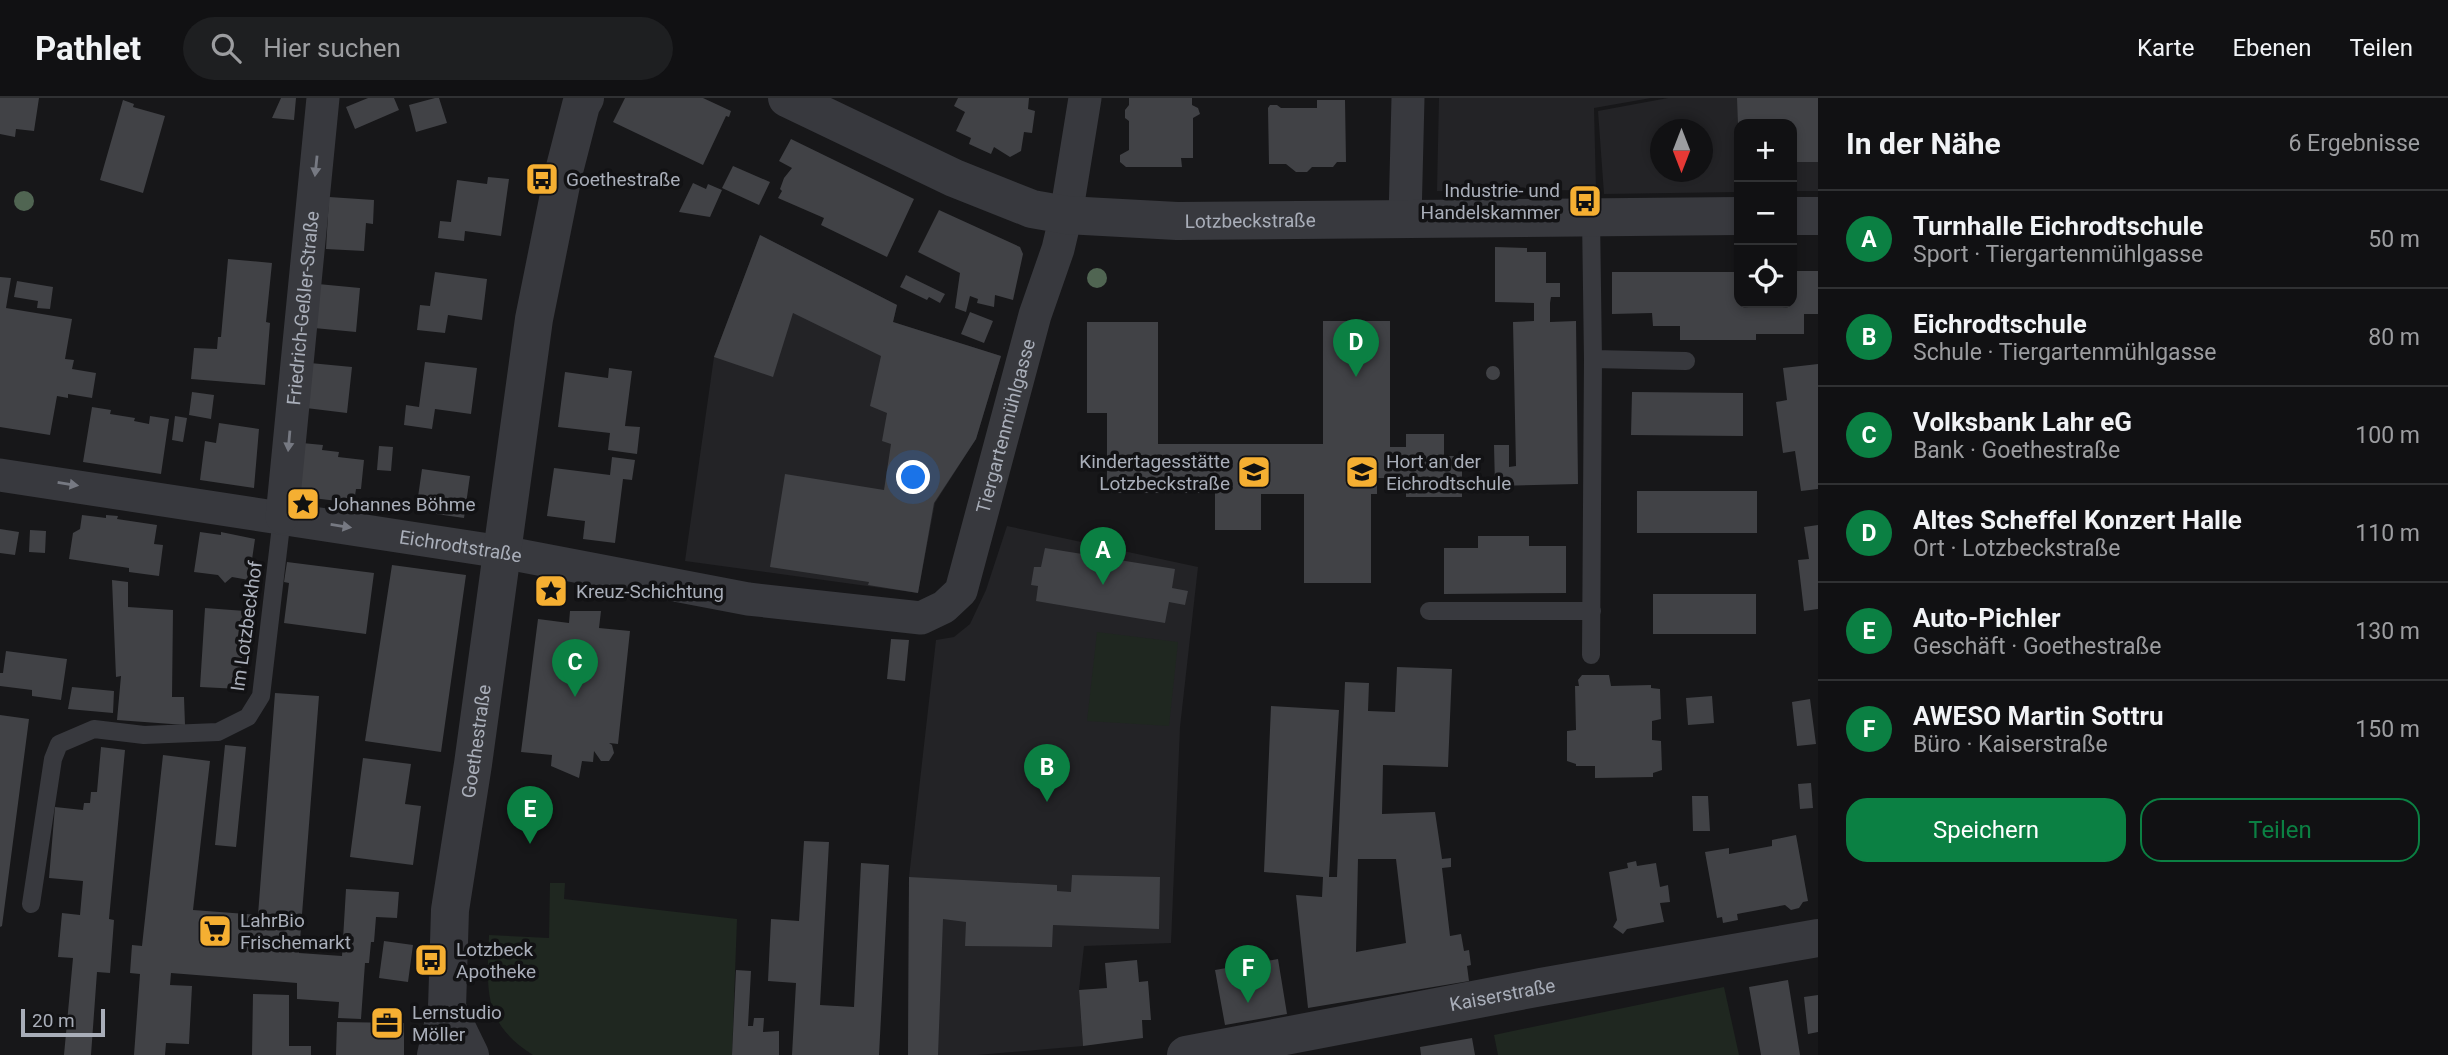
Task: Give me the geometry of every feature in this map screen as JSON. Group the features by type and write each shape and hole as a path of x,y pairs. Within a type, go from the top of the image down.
{"street":[{"name":"Friedrich-Geßler-Straße","path":"282,517 323,98"},
{"name":"Lotzbeckstraße","path":"787,98 954,178 1032,209 1066,215 1177,221 1734,216"},
{"name":"Tiergartenmühlgasse","path":"921,618 944,607 961,590 1035,315 1066,215 1085,98"},
{"path":"1405,219 1408,98"},
{"name":"Goethestraße","path":"436,1055 447,1008 450,910 534,319 563,175 582,100"},
{"path":"1797,216 1818,216"},
{"name":"Eichrodtstraße","path":"0,475 502,552 748,599 921,618"},
{"name":"Kaiserstraße","path":"1186,1055 1541,987 1818,938"},
{"name":"Goethestraße","path":"447,1008 470,1055"}],"lane":[{"path":"1591,217 1591,655"},
{"path":"1592,359 1686,361"},
{"name":"Im Lotzbeckhof","path":"31,904 53,759 59,744 94,729 144,735 218,732 248,717 261,696 282,517"},
{"path":"1429,611 1592,611"}],"shaded area":[{"path":"1439,98 1651,98 1594,108 1596,190 1437,191"},
{"path":"1668,98 1818,98 1818,191 1797,191 1797,119 1734,119 1734,192 1604,194 1598,111"},
{"path":"760,235 897,305 893,322 1001,356 976,439 935,503 918,593 685,561 714,357"},
{"path":"1007,526 1198,567 1180,727 1171,943 1084,946 1079,990 1083,1046 977,1055 908,1055 909,877 936,640 954,637 970,624 986,590"},
{"path":"1097,632 1178,642 1169,726 1087,721"},
{"path":"550,883 565,883 564,899 737,919 732,1055 533,1055 516,1043 504,1030 491,1003 489,935 549,938"},
{"path":"1724,987 1739,1055 1498,1055 1494,1035"}],"building":[{"path":"0,98 39,98 34,131 16,129 15,137 0,134"},
{"path":"281,98 296,98 294,120 272,118"},
{"path":"368,98 394,98 399,110 355,129 346,107"},
{"path":"439,98 447,123 416,132 409,105"},
{"path":"625,98 703,98 731,111 729,117 726,116 703,165 613,122"},
{"path":"958,98 1029,98 1028,109 1035,111 1032,133 1024,132 1021,151 1010,157 994,147 991,154 969,144 971,138 956,131 965,112 954,106"},
{"path":"1129,98 1192,98 1192,105 1198,108 1200,114 1193,118 1193,158 1181,158 1182,167 1126,167 1120,162 1120,155 1129,150 1129,121 1125,118 1125,110 1129,105"},
{"path":"1737,98 1818,98 1818,162 1797,162 1797,119 1738,119"},
{"path":"123,100 134,104 133,107 165,116 143,193 100,180"},
{"path":"1317,100 1345,100 1346,162 1337,162 1333,167 1312,167 1307,172 1296,172 1286,164 1269,164 1270,105 1281,108 1317,108"},
{"path":"791,139 914,199 887,257 821,225 824,218 778,198 784,178 792,168 779,161"},
{"path":"733,166 770,182 759,205 722,188"},
{"path":"488,177 509,179 501,236 465,231 464,241 438,238 440,221 451,222 457,180 487,184"},
{"path":"693,183 706,189 708,184 722,190 710,217 679,212"},
{"path":"329,197 374,200 373,224 366,223 364,251 326,249"},
{"path":"939,210 1020,247 1023,254 1013,300 995,295 994,307 977,303 978,299 970,296 966,312 955,308 960,273 918,252"},
{"path":"760,235 897,305 893,322 1001,356 976,439 934,503 918,593 868,585 869,582 770,567 785,474 884,490 891,444 882,441 887,413 870,406 881,356 793,313 773,377 714,357"},
{"path":"1495,247 1527,248 1527,252 1546,252 1546,283 1560,283 1560,297 1551,297 1550,322 1576,321 1578,484 1495,486 1494,445 1509,445 1509,467 1516,466 1513,322 1534,321 1534,303 1495,302"},
{"path":"228,259 272,263 266,322 270,323 265,385 191,379 194,348 217,349 218,337 221,337"},
{"path":"1797,271 1818,271 1818,314 1804,314 1804,334 1756,334 1756,340 1680,340 1680,326 1653,326 1652,313 1612,314 1612,272 1734,272 1734,308 1797,308"},
{"path":"435,272 487,279 482,320 448,315 445,333 417,330 420,305 430,306"},
{"path":"906,275 945,294 940,303 900,287"},
{"path":"0,277 11,278 6,308 72,319 65,359 74,360 72,369 96,373 92,398 68,394 68,398 57,396 50,435 0,427"},
{"path":"17,281 53,287 50,309 37,308 38,301 14,297"},
{"path":"318,284 360,288 356,332 314,328"},
{"path":"970,312 993,321 984,343 961,334"},
{"path":"1323,321 1390,321 1390,447 1406,447 1406,434 1444,434 1444,456 1462,456 1462,497 1406,497 1406,478 1377,478 1377,494 1371,494 1371,583 1304,583 1304,494 1261,494 1261,530 1215,530 1215,493 1107,493 1107,413 1087,413 1087,322 1158,322 1158,444 1323,444"},
{"path":"425,362 477,368 471,414 435,409 432,429 404,425 406,405 419,407"},
{"path":"310,363 352,367 347,413 306,408"},
{"path":"1818,364 1818,489 1801,491 1795,451 1783,453 1776,402 1787,400 1783,368"},
{"path":"1490,366 1496,366 1500,373 1496,380 1490,380 1486,376 1486,370"},
{"path":"609,368 632,371 625,426 640,427 637,454 608,450 610,433 558,427 565,372 608,378"},
{"path":"192,392 214,395 211,419 189,415"},
{"path":"1632,392 1743,393 1743,436 1631,435"},
{"path":"92,407 111,410 110,414 135,418 134,421 149,424 150,416 169,419 161,474 83,462"},
{"path":"175,416 187,418 183,442 172,440"},
{"path":"219,423 259,429 254,488 200,480 205,441 216,443"},
{"path":"302,443 323,445 322,450 339,452 338,457 364,460 361,489 356,489 354,503 296,496"},
{"path":"379,446 393,447 391,471 377,470"},
{"path":"612,457 635,460 632,480 623,479 615,543 583,539 585,521 547,516 554,468 610,475"},
{"path":"422,469 470,476 464,518 416,511"},
{"path":"1637,491 1757,491 1757,533 1637,533"},
{"path":"82,515 106,518 106,515 118,516 117,519 157,525 154,544 163,545 159,576 129,572 129,568 69,559 73,533 80,529"},
{"path":"1818,525 1818,609 1804,611 1798,560 1809,559 1804,527"},
{"path":"0,529 19,532 15,555 0,553"},
{"path":"30,530 46,531 45,553 29,552"},
{"path":"200,532 221,535 221,532 255,539 249,580 232,577 225,583 218,575 194,572"},
{"path":"1478,536 1529,536 1529,546 1566,546 1566,593 1444,594 1444,548 1478,548"},
{"path":"1045,548 1175,569 1172,588 1188,591 1185,605 1169,602 1165,623 1036,601 1038,586 1031,585 1034,567 1041,567"},
{"path":"287,562 374,573 366,634 284,623 289,583 284,582"},
{"path":"392,565 466,575 441,752 365,741"},
{"path":"112,580 128,582 128,607 173,610 172,697 184,697 185,725 117,720 121,676 116,677"},
{"path":"1653,594 1756,594 1756,634 1653,634"},
{"path":"205,608 245,611 240,689 200,687"},
{"path":"570,611 601,611 599,628 630,631 618,744 609,743 614,753 609,761 601,761 594,751 593,762 582,761 579,778 551,766 552,755 521,752 538,619 569,623"},
{"path":"891,639 909,640 905,681 887,679"},
{"path":"6,651 67,659 61,700 32,696 32,690 0,686 0,673 3,673"},
{"path":"1397,667 1452,669 1448,767 1383,765 1382,814 1435,812 1442,859 1451,858 1451,867 1442,868 1450,936 1461,934 1464,951 1469,950 1469,981 1308,1008 1296,895 1322,897 1323,877 1264,872 1271,706 1339,710 1329,877 1337,877 1345,682 1369,683 1368,711 1395,712","holes":["1358,859 1396,859 1406,943 1356,952"]},
{"path":"1582,675 1609,675 1611,686 1651,685 1651,688 1660,689 1661,719 1652,721 1652,740 1661,741 1662,770 1653,773 1653,777 1595,778 1595,766 1576,766 1567,761 1567,731 1576,730 1575,686 1579,686 1578,680"},
{"path":"72,687 114,691 113,713 68,709"},
{"path":"275,693 319,696 299,953 342,956 346,889 399,892 397,918 376,917 369,963 365,963 361,1019 338,1018 339,1002 297,999 297,983 171,973 170,985 192,986 189,1044 166,1043 165,1055 134,1055 140,974 130,973 132,945 142,946 163,755 210,761 193,910 258,915"},
{"path":"1712,696 1714,723 1688,725 1686,698"},
{"path":"1810,699 1816,744 1797,746 1792,702"},
{"path":"0,715 29,719 0,927"},
{"path":"225,745 246,747 236,847 215,845"},
{"path":"101,747 125,750 109,919 114,920 110,973 97,972 91,1055 64,1055 73,958 58,957 62,913 80,915 83,881 49,878 55,807 83,810 84,803 90,803 91,792 97,792"},
{"path":"363,758 411,764 405,804 421,806 413,865 350,857"},
{"path":"1811,783 1813,808 1800,809 1798,784"},
{"path":"1692,796 1708,796 1710,831 1693,831"},
{"path":"1796,835 1808,901 1791,910 1785,905 1737,914 1738,920 1723,923 1722,917 1717,918 1705,852 1729,848 1729,854 1772,846 1772,840"},
{"path":"804,841 829,842 820,1005 854,1007 861,863 889,865 879,1055 792,1055 796,983 768,981 771,919 799,921"},
{"path":"1636,861 1637,866 1656,863 1660,887 1668,885 1670,902 1660,903 1664,922 1627,929 1623,934 1613,927 1617,920 1609,872 1628,868 1627,863"},
{"path":"1072,875 1160,877 1159,929 1053,925 1052,947 965,946 966,922 943,919 938,1055 908,1055 909,877 1057,885 1057,891 1071,892"},
{"path":"384,941 413,945 408,982 379,978"},
{"path":"1278,959 1287,1014 1225,1025 1215,970"},
{"path":"1137,960 1139,982 1148,981 1151,1020 1142,1020 1143,1038 1083,1046 1079,990 1107,988 1105,963"},
{"path":"736,970 751,971 748,1026 753,1026 754,1018 764,1018 763,1032 779,1031 779,1055 732,1055"},
{"path":"1788,980 1800,1055 1761,1055 1749,987"},
{"path":"253,994 289,995 289,1046 311,1046 311,1055 252,1055"},
{"path":"1818,995 1818,1032 1808,1034 1804,997"},
{"path":"337,1022 404,1023 404,1055 336,1055"},
{"path":"1472,1038 1475,1055 1421,1055 1420,1047"}],"place":[{"name":"Goethestraße","path":"542,179"},
{"name":"Industrie- und Handelskammer","path":"1585,201"},
{"name":"Altes Scheffel Konzert Halle","path":"1356,377"},
{"name":"Kindertagesstätte Lotzbeckstraße","path":"1254,472"},
{"name":"Hort an der Eichrodtschule","path":"1362,472"},
{"name":"Johannes Böhme","path":"303,504"},
{"name":"Turnhalle Eichrodtschule","path":"1103,585"},
{"name":"Kreuz-Schichtung","path":"551,591"},
{"name":"Volksbank Lahr eG","path":"575,697"},
{"name":"Eichrodtschule","path":"1047,802"},
{"name":"Auto-Pichler","path":"530,844"},
{"name":"LahrBio Frischemarkt","path":"215,931"},
{"name":"Lotzbeck Apotheke","path":"431,960"},
{"name":"AWESO Martin Sottru","path":"1248,1003"},
{"name":"Lernstudio Möller","path":"387,1023"}]}
